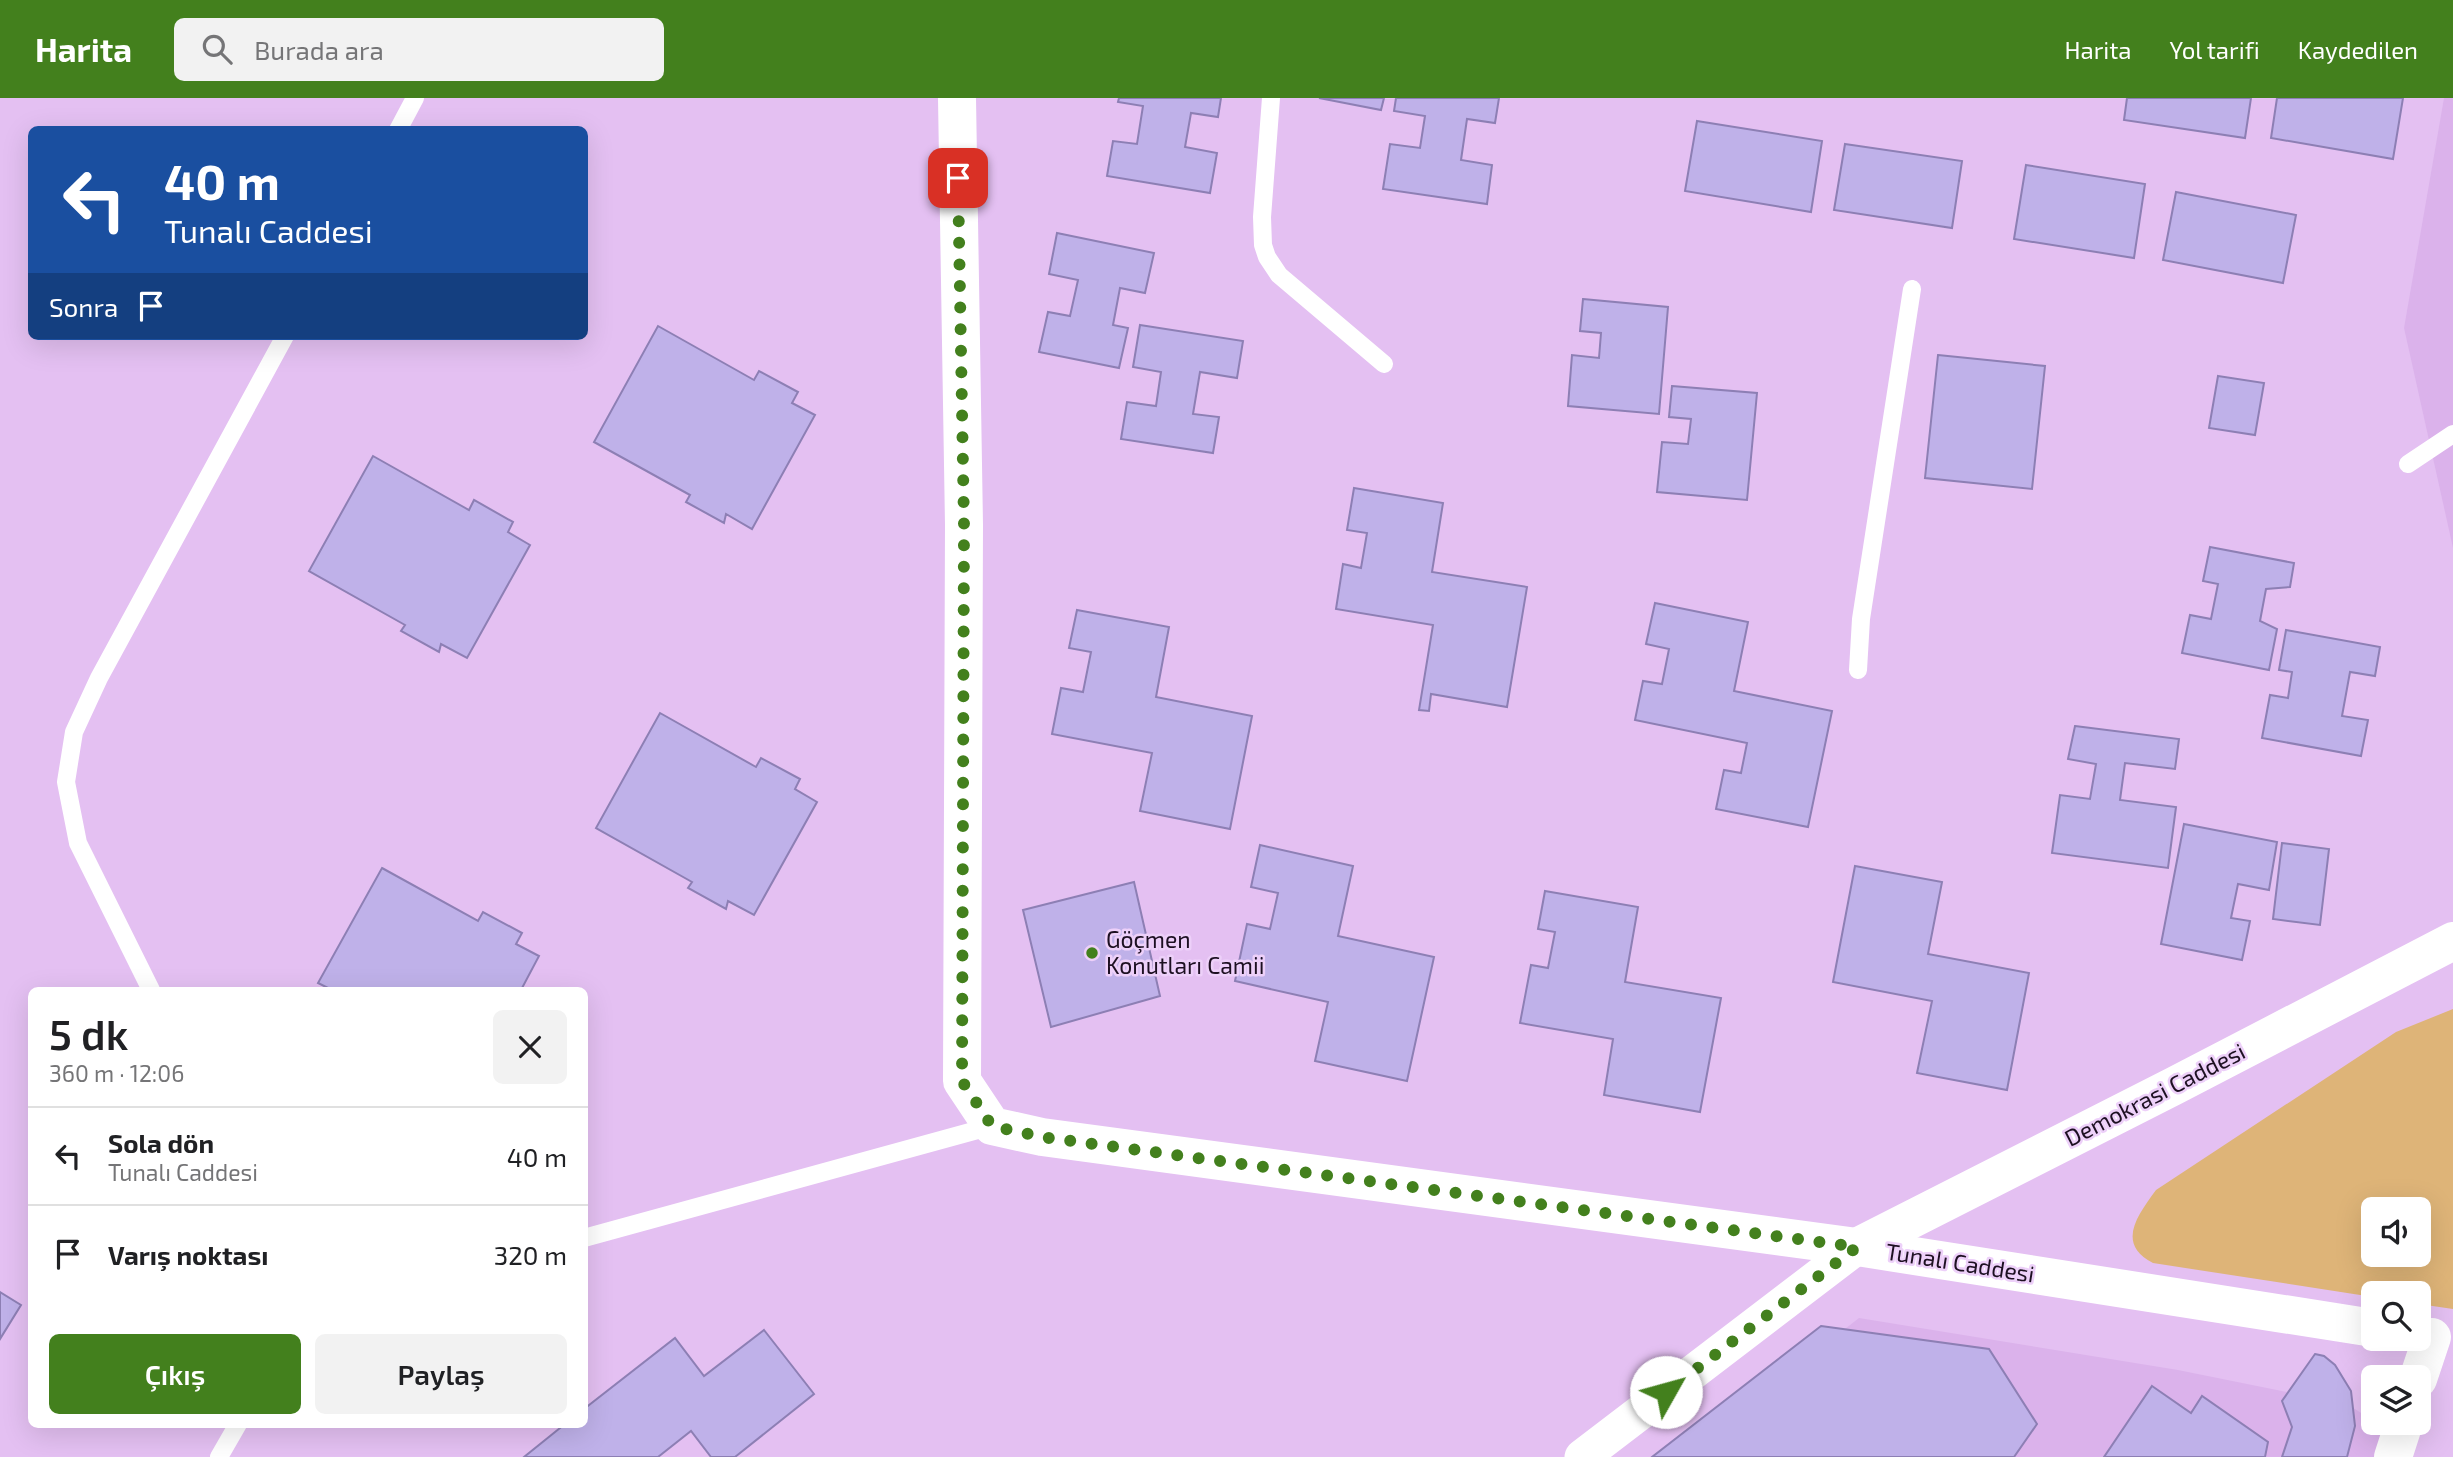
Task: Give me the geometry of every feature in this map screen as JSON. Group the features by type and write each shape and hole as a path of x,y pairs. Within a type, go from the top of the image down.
{"street":[{"path":"957,98 964,525 962,1081 992,1126"},
{"name":"Demokrasi Caddesi","path":"1857,1247 2453,941"},
{"name":"Tunalı Caddesi","path":"992,1126 1042,1137 1857,1247 2361,1326"},
{"path":"1582,1457 1857,1247"},
{"path":"2423,1365 2434,1337"},
{"path":"2393,1457 2400,1435"}],"lane":[{"path":"400,126 415,98"},
{"path":"1271,98 1262,217 1263,245 1267,257 1279,275 1384,364"},
{"path":"1858,670 1861,619 1912,289"},
{"path":"150,987 78,843 66,782 74,732 99,678 283,340"},
{"path":"2408,464 2453,433"},
{"path":"588,1237 992,1126"},
{"path":"219,1457 236,1428"}],"shaded area":[{"path":"2444,98 2453,98 2453,548 2404,328"},
{"path":"2453,1009 2453,1309 2431,1306 2431,1281 2361,1281 2361,1295 2153,1263 2135,1247 2133,1238 2137,1220 2156,1190 2396,1032"},
{"path":"1859,1318 2178,1370 2347,1404 2361,1413 2361,1435 2384,1435 2393,1457 1681,1457"}],"building":[{"path":"1119,98 1221,98 1218,117 1191,113 1185,147 1217,153 1210,193 1107,176 1113,141 1137,144 1143,106 1118,102"},
{"path":"1319,98 1384,98 1381,110"},
{"path":"1396,98 1499,98 1495,123 1467,119 1461,160 1492,165 1487,204 1383,189 1390,144 1420,148 1425,116 1394,111"},
{"path":"2127,98 2251,98 2245,138 2124,120"},
{"path":"2277,98 2403,98 2393,159 2271,138"},
{"path":"1697,121 1822,141 1811,212 1685,191"},
{"path":"1845,144 1962,161 1952,228 1834,210"},
{"path":"2026,165 2145,184 2134,258 2014,239"},
{"path":"2176,192 2296,215 2283,283 2163,260"},
{"path":"1057,233 1154,253 1145,293 1120,288 1113,325 1128,328 1119,368 1039,352 1048,312 1070,316 1078,280 1049,274"},
{"path":"1583,299 1668,307 1659,414 1568,406 1572,355 1599,358 1601,333 1580,331"},
{"path":"1140,325 1243,341 1237,378 1200,372 1193,414 1219,417 1213,453 1121,439 1127,402 1156,406 1161,372 1133,367"},
{"path":"658,326 754,380 759,371 798,392 792,403 815,415 752,529 726,514 724,523 686,502 690,495 594,442"},
{"path":"1938,355 2045,366 2032,489 1925,478"},
{"path":"2218,376 2264,383 2255,435 2209,428"},
{"path":"1672,386 1757,393 1747,500 1657,492 1662,442 1688,444 1691,419 1669,417"},
{"path":"373,456 469,510 474,500 513,522 508,532 530,545 467,658 441,644 439,652 401,631 405,625 309,571"},
{"path":"1354,488 1443,503 1432,572 1527,587 1507,707 1431,694 1429,711 1419,710 1433,625 1336,609 1343,564 1361,568 1367,533 1347,530"},
{"path":"2210,547 2294,563 2290,587 2266,589 2260,621 2277,629 2269,670 2182,653 2190,615 2211,619 2218,584 2203,581"},
{"path":"1655,603 1748,622 1734,691 1832,711 1808,827 1716,809 1724,770 1741,773 1747,743 1635,720 1643,681 1662,684 1669,649 1646,644"},
{"path":"1077,610 1169,627 1156,697 1252,716 1230,829 1140,811 1152,753 1052,734 1061,688 1083,692 1091,652 1069,648"},
{"path":"2286,630 2380,647 2375,676 2350,672 2342,716 2368,720 2361,756 2262,738 2270,695 2288,698 2292,672 2279,670"},
{"path":"660,713 756,767 761,758 800,779 795,789 817,802 754,915 728,901 726,909 688,888 692,882 596,828"},
{"path":"2075,726 2179,739 2175,769 2125,763 2120,800 2176,807 2168,868 2052,853 2060,795 2090,799 2096,764 2068,759"},
{"path":"2184,824 2277,842 2269,890 2238,884 2231,918 2250,921 2242,960 2161,944"},
{"path":"2282,843 2329,849 2320,925 2273,919"},
{"path":"1260,845 1353,866 1338,936 1434,957 1407,1081 1315,1061 1328,1002 1235,981 1247,924 1270,929 1278,893 1251,887"},
{"path":"1855,866 1942,882 1928,954 2029,973 2007,1090 1917,1073 1932,1001 1833,982"},
{"path":"382,868 478,921 483,912 522,933 516,944 539,956 523,987 326,987 318,983"},
{"name":"Göçmen Konutları Camii","path":"1134,882 1160,996 1051,1027 1023,910"},
{"path":"1545,891 1638,907 1625,982 1721,998 1700,1112 1604,1095 1613,1039 1520,1023 1531,965 1548,968 1555,932 1538,929"},
{"path":"0,1292 21,1305 0,1339"},
{"path":"1821,1326 1989,1349 2037,1424 2014,1457 1652,1457"},
{"path":"764,1330 814,1394 735,1457 711,1457 691,1431 658,1457 524,1457 560,1428 588,1428 588,1406 675,1338 704,1376"},
{"path":"2315,1354 2324,1356 2335,1365 2351,1391 2355,1426 2347,1457 2282,1457 2292,1427 2282,1401"},
{"path":"2152,1386 2191,1413 2202,1396 2268,1442 2265,1457 2104,1457"}],"place":[{"name":"Göçmen Konutları Camii","path":"1092,953"}],"route":[{"path":"958,178 964,525 962,1081 992,1126 1042,1137 1857,1247 1666,1392"}]}
